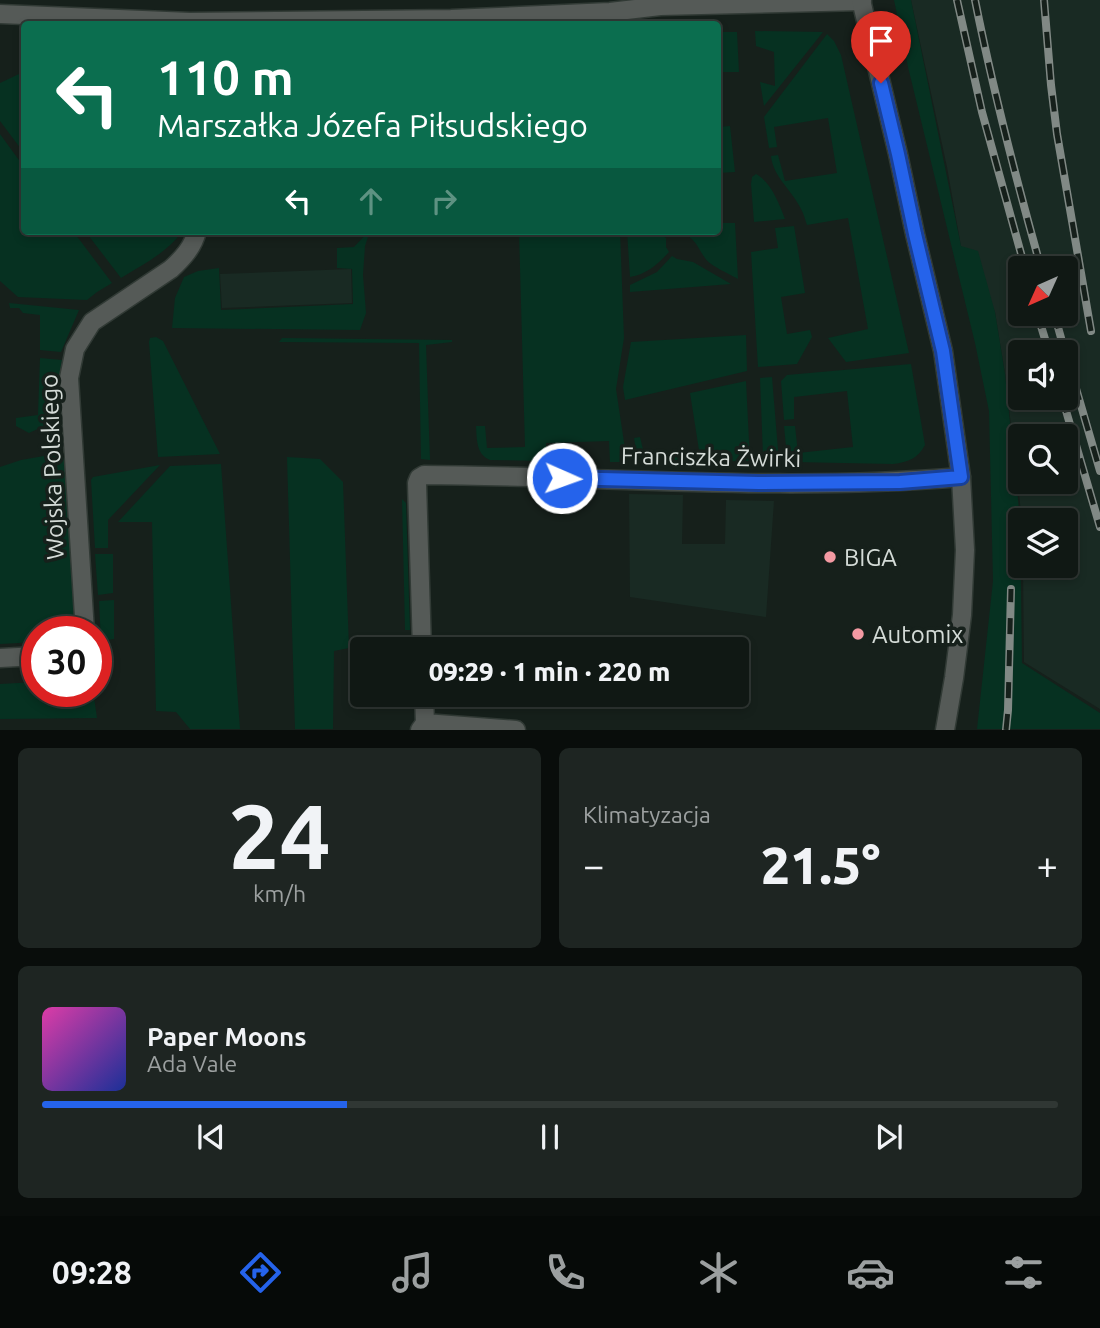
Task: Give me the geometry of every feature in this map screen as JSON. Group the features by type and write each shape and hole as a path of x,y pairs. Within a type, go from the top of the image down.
{"street":[{"path":"320,21 451,19 610,12 660,6 862,1 943,351 961,477 965,550 962,615 945,730"},
{"path":"0,14 148,21"},
{"name":"Wojska Polskiego","path":"84,616 69,378 75,349 92,322 171,269 190,249 196,235"},
{"name":"Franciszka Żwirki","path":"422,637 416,483 424,475 758,483 900,482 961,477"},
{"path":"0,658 21,657"},
{"path":"423,707 422,726 516,730"}],"shaded area":[{"path":"911,0 1100,0 1100,709 1024,662 1023,578 1078,578 1078,508 1021,508 1019,494 1078,494 1078,424 1011,424 1009,410 1078,410 1078,340 1008,340 1008,400 995,312 961,246"},
{"path":"351,269 352,303 222,308 220,274"},
{"path":"629,494 683,495 682,544 725,544 726,500 774,501 766,617 630,597"}],"green space":[{"path":"894,0 911,0 961,246 978,251 995,312 1010,424 1008,424 1008,494 1017,494 1019,508 1008,508 1008,578 1021,578 1022,663 1100,713 1100,729 977,729 993,581 989,411"},
{"path":"755,31 823,32 764,106 760,82 775,86 774,52 756,46"},
{"path":"721,32 737,32 739,72 721,72"},
{"path":"827,34 841,55 909,353 846,362 828,338 868,329 848,218 807,225 797,202 772,164 771,156 778,155 785,181 837,173 828,118 774,127 777,147 769,148 764,117"},
{"path":"21,67 21,149 0,121 0,83 19,74"},
{"path":"730,126 735,172 721,173 721,127"},
{"path":"0,134 21,163 21,235 76,235 112,283 87,300 18,297 0,281"},
{"path":"756,174 770,188 785,219 754,222 751,184 752,177"},
{"path":"721,223 735,223 738,279 708,261 686,235 721,235"},
{"path":"794,226 805,293 781,297 787,334 810,330 812,337 797,364 758,367 751,252 778,248 775,228"},
{"path":"88,235 180,235 162,252 121,278"},
{"path":"365,235 369,235 363,275 366,313 360,330 172,328 175,298 184,277 198,271 219,268 221,310 353,304 352,269 337,268 337,248 354,247"},
{"path":"519,235 620,235 624,338 616,389 627,462 610,462 609,441 546,443 546,461 490,460 480,450 476,426 485,426 487,448 525,447"},
{"path":"627,235 663,235 666,238 669,252 642,274 630,277"},
{"path":"672,256 693,262 731,284 630,292 630,285 657,272"},
{"path":"9,303 79,310 61,352 40,350 40,315 10,308"},
{"path":"746,335 747,371 625,400 623,387 631,342"},
{"path":"156,337 163,341 220,454 158,457 149,342 150,338"},
{"path":"282,338 452,340 426,345 430,460 421,459 419,343 279,342"},
{"path":"40,358 62,360 57,409 53,418 44,426 29,433 16,426 16,418 38,415"},
{"path":"911,364 925,445 916,456 893,464 789,461 784,426 795,426 798,453 853,447 847,391 794,397 794,419 784,420 781,381 787,375"},
{"path":"772,377 779,462 764,460 763,456 760,378"},
{"path":"746,381 750,461 638,462 634,438 640,437 645,458 699,450 690,393"},
{"path":"61,453 64,457 75,616 21,616 21,643 0,644 0,467 21,460"},
{"path":"287,457 320,459 343,482 349,648 334,651 333,729 295,729"},
{"path":"221,464 240,729 190,729 176,712 156,711 152,522 118,522 170,466"},
{"path":"160,465 108,520 108,548 95,548 93,477"},
{"path":"402,499 406,503 410,630 405,630"},
{"path":"95,554 113,554 113,593 98,595"},
{"path":"114,600 114,639 112,616 100,616 99,601"},
{"path":"21,683 21,707 95,707 97,718 0,719 0,684"}],"railway":[{"path":"957,0 982,112 1022,256"},
{"path":"975,0 1005,134 1038,256"},
{"path":"1044,0 1057,134 1091,331"},
{"path":"1041,326 1045,340"},
{"path":"1058,326 1062,340"},
{"path":"1078,395 1100,471"},
{"path":"1066,410 1100,527"},
{"path":"1006,730 1011,589"}],"place":[{"name":"BIGA","path":"830,557"},
{"name":"Automix","path":"858,634"}],"route":[{"path":"562,478 758,483 900,482 961,477 943,351 881,83"}]}
